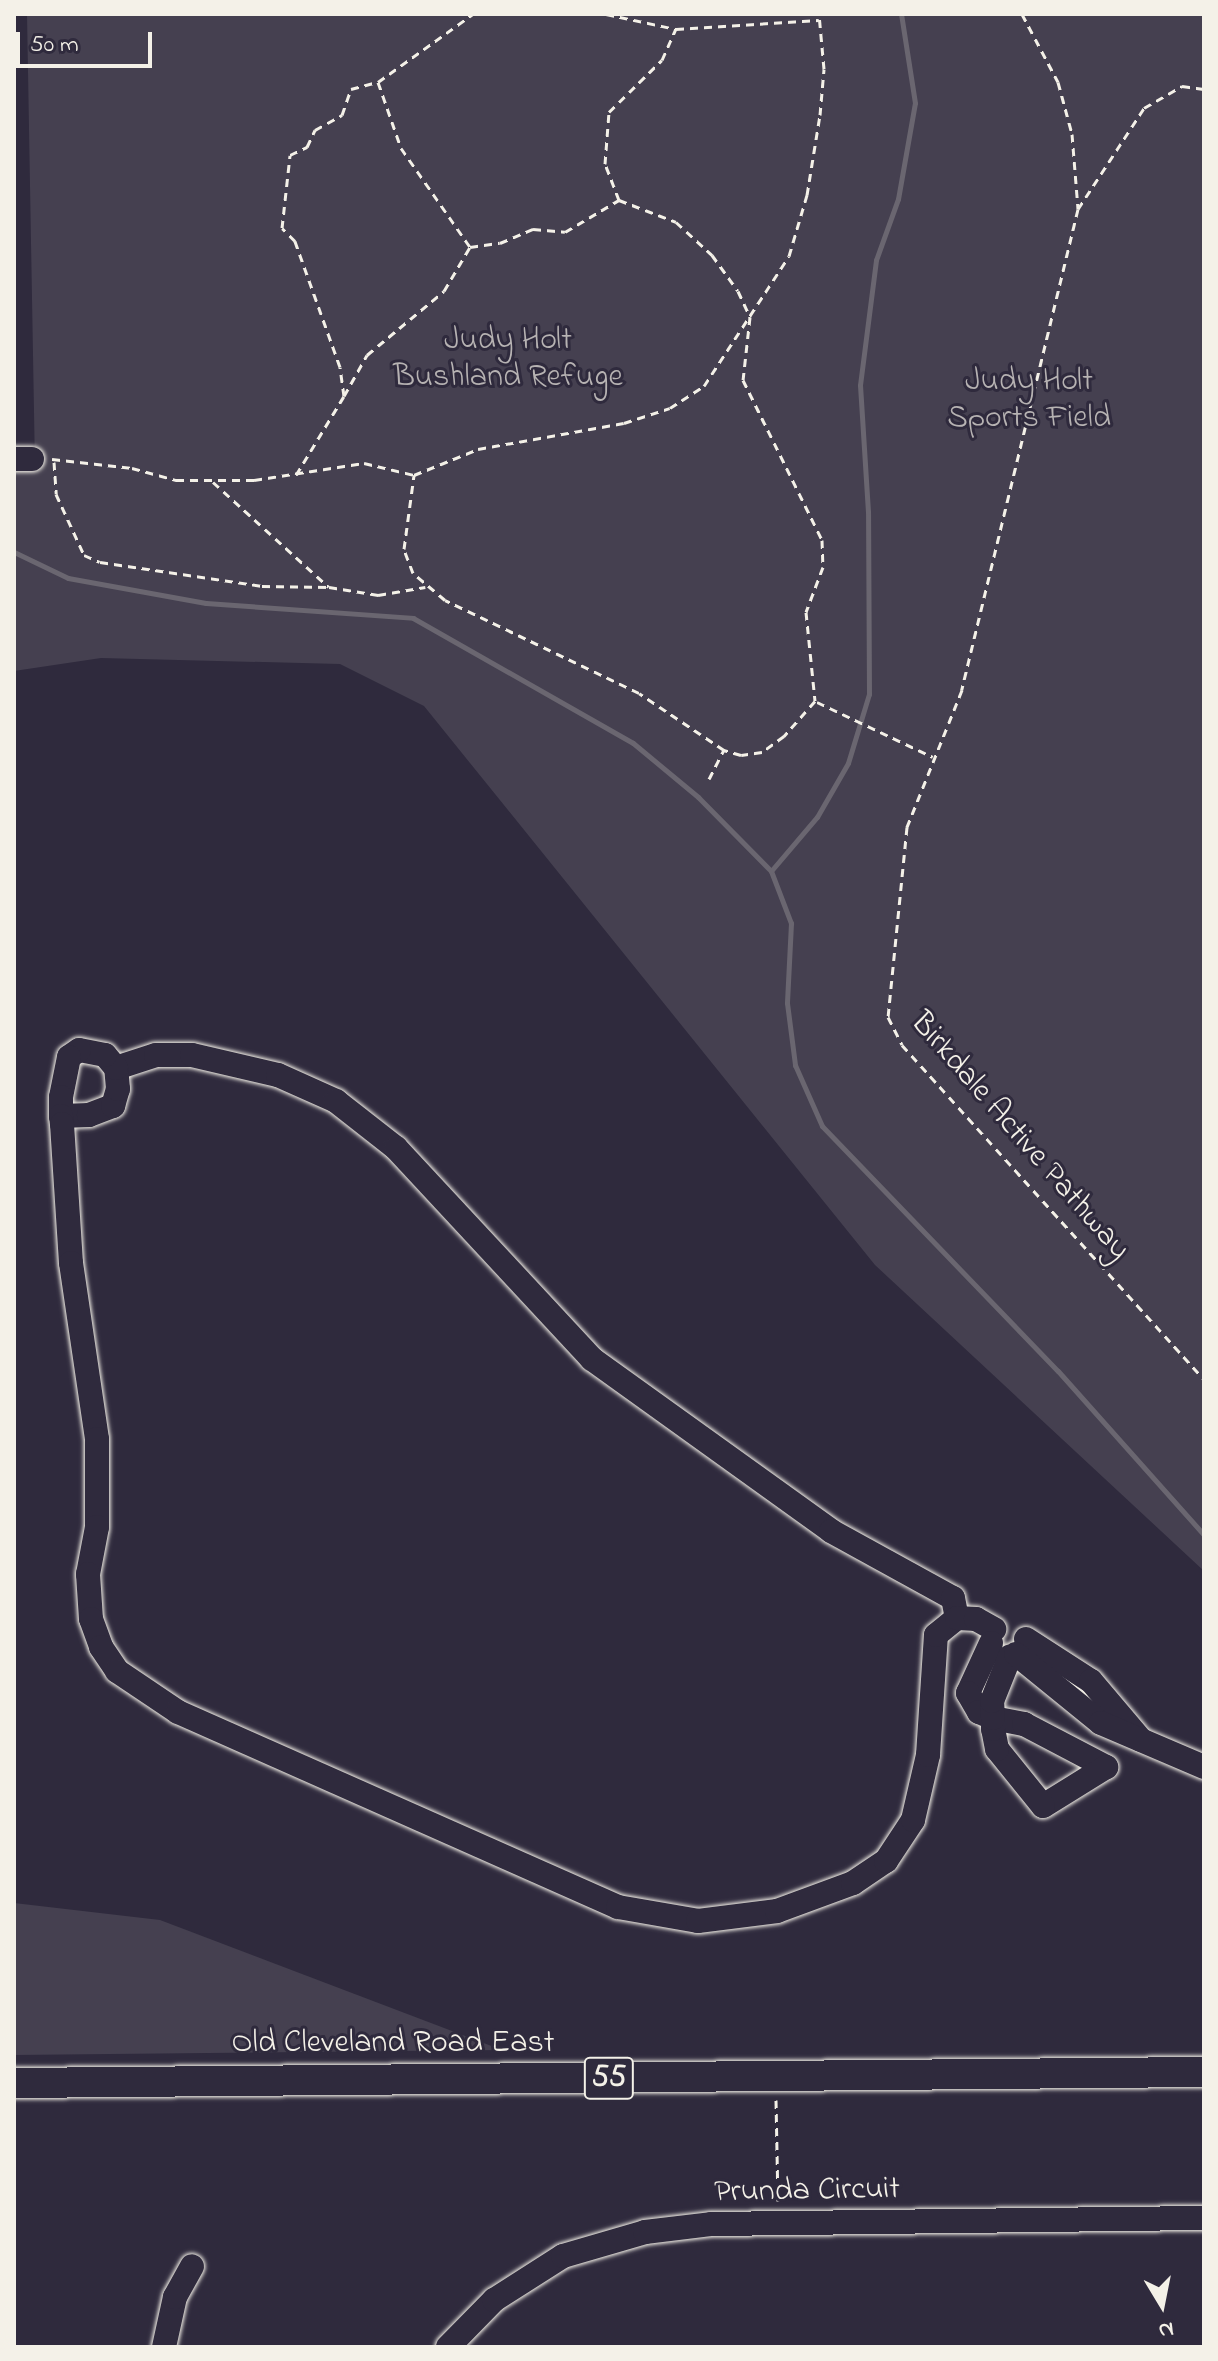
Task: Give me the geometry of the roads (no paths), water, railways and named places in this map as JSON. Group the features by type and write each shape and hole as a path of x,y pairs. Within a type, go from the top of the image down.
{"main road":[{"name":"Old Cleveland Road East","path":"14,2083 1204,2072"}],"street":[{"path":"61,1116 89,1115 113,1106 118,1089 116,1068 95,1050 69,1057 62,1072 61,1116 71,1263 97,1439 97,1527 88,1574 91,1619 101,1647 117,1671 178,1712 618,1907 698,1921 777,1911 853,1883 886,1861 913,1820 928,1755 932,1646 936,1635 957,1618 976,1619 1007,1644 1091,1681 1145,1745 1204,1767"},
{"path":"116,1068 156,1055 219,1059 278,1075 336,1101 396,1148 592,1359 831,1531 917,1583 953,1598 957,1618"},
{"path":"993,1718 997,1749 1043,1806 1106,1767 1024,1724 979,1712 968,1693 1007,1644"},
{"name":"Prunda Circuit","path":"448,2347 494,2300 563,2256 645,2232 778,2224 1204,2218"},
{"path":"164,2347 175,2297 192,2266"}],"waterway":[{"path":"771,871 817,817 848,763 869,694 868,512 860,385 876,260 898,199 915,103 901,14"},
{"path":"14,552 68,578 206,603 413,618 633,743 698,797 771,871 791,923 787,1003 795,1065 822,1126 1058,1371 1204,1535"}],"park label":[{"name":"Judy Holt Bushland Refuge","path":"508,360"},
{"name":"Judy Holt Sports Field","path":"1029,402"}]}
